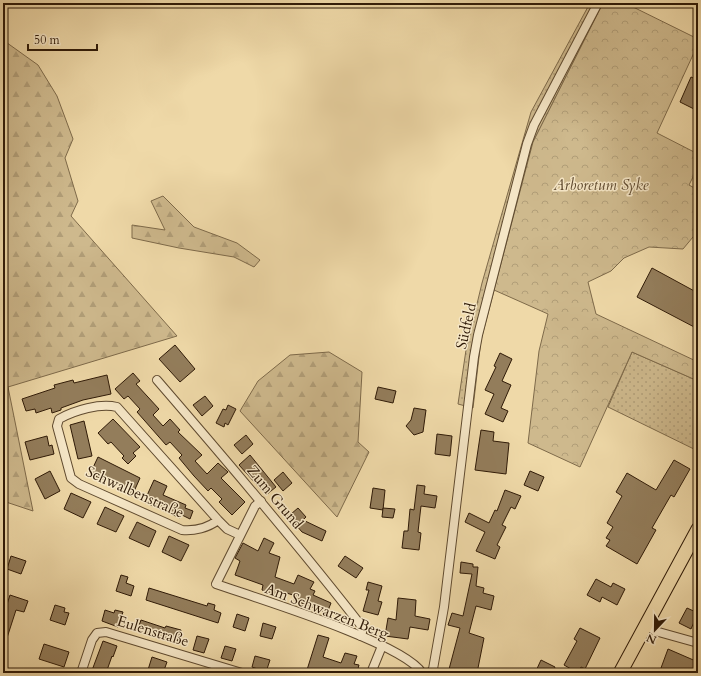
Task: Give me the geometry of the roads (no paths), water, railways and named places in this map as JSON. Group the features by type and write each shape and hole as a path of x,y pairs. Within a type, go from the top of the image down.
{"main road":[{"path":"620,673 698,529"}],"street":[{"name":"Südfeld","path":"430,673 433,669 444,607 474,357 481,320 532,131 598,3"},
{"name":"Zum Grund","path":"157,380 261,501 363,628 361,636"},
{"name":"Schwalbenstraße","path":"218,520 193,531 182,530 79,484 71,478 57,426 59,419 67,414 106,405 117,407 218,520 228,529 240,535"},
{"path":"240,535 255,506 261,501"},
{"name":"Am Schwarzen Berg","path":"240,535 216,584 361,636 411,662 422,673"},
{"path":"646,625 666,634 698,643"},
{"name":"Eulenstraße","path":"81,673 92,640 97,633 106,632 242,673"},
{"path":"370,673 382,646"}],"park label":[{"name":"Arboretum Syke","path":"601,185"}]}
